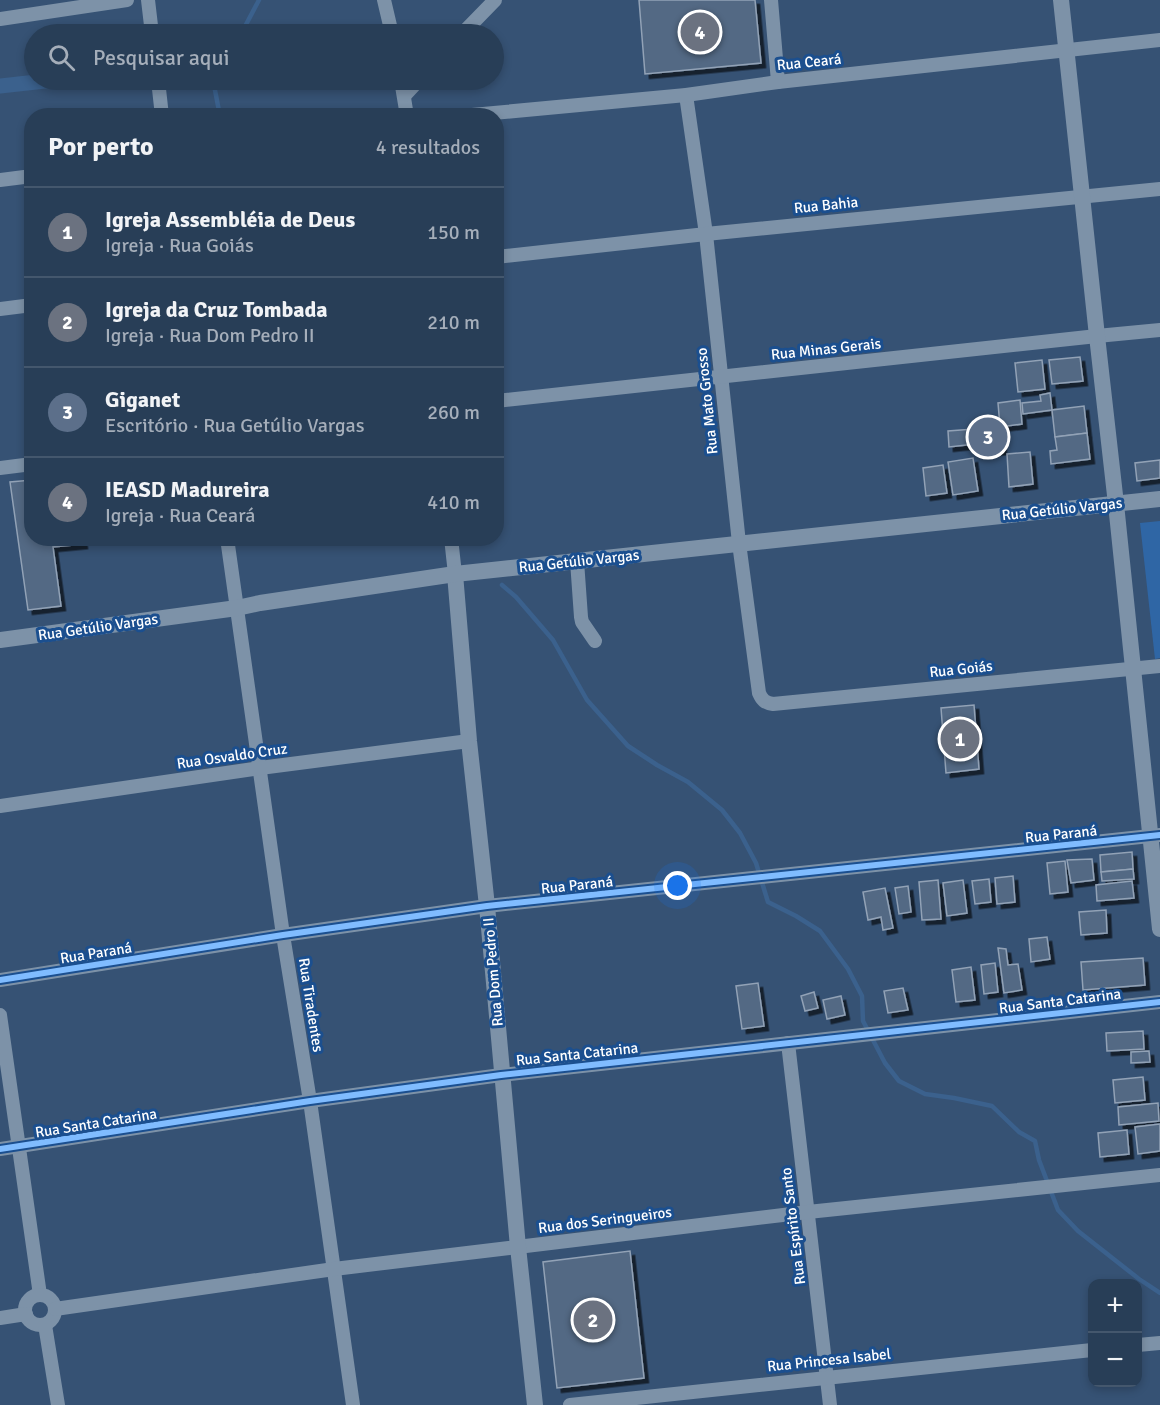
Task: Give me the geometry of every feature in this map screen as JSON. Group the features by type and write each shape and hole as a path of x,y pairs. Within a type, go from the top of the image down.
{"street":[{"path":"0,19 127,0"},
{"path":"148,0 151,24"},
{"path":"384,0 390,24"},
{"path":"472,24 495,0"},
{"path":"771,0 778,82"},
{"path":"1061,0 1132,669 1155,836 1160,928"},
{"name":"Rua Ceará","path":"504,112 686,94 1160,40"},
{"path":"159,90 161,108"},
{"path":"404,90 406,108"},
{"path":"405,95 410,90"},
{"name":"Rua Mato Grosso","path":"686,94 706,234 739,543 759,693 761,699 765,701"},
{"path":"0,180 24,177"},
{"name":"Rua Bahia","path":"504,256 1160,189"},
{"path":"0,309 24,306"},
{"name":"Rua Minas Gerais","path":"504,400 1160,330"},
{"path":"0,468 24,465"},
{"name":"Rua Getúlio Vargas","path":"0,640 237,608 455,574 1160,499"},
{"name":"Rua Tiradentes","path":"228,546 353,1405"},
{"name":"Rua Dom Pedro II","path":"452,546 501,1074 535,1405"},
{"path":"577,561 582,622 595,641"},
{"name":"Rua Goiás","path":"765,701 773,704 1160,666"},
{"name":"Rua Osvaldo Cruz","path":"0,806 260,768 469,741"},
{"name":"Rua Paraná","path":"0,980 284,935 487,906 1155,836"},
{"name":"Rua Santa Catarina","path":"0,1149 501,1074 1160,1002"},
{"path":"0,1015 40,1295"},
{"name":"Rua Espírito Santo","path":"788,1043 830,1405"},
{"name":"Rua dos Seringueiros","path":"55,1309 334,1269 808,1212 1160,1175"},
{"path":"40,1295 50,1299 55,1309 52,1319 45,1325 32,1323 26,1314 30,1299 40,1295"},
{"path":"0,1318 26,1314"},
{"path":"45,1325 58,1405"},
{"path":"1142,1345 1160,1343"},
{"name":"Rua Princesa Isabel","path":"570,1405 1088,1350"}],"shaded area":[{"path":"1160,521 1160,658 1155,659 1140,523"}],"building":[{"path":"639,0 755,0 761,63 645,74"},
{"path":"1080,357 1083,381 1052,384 1049,360"},
{"path":"1042,360 1045,389 1018,392 1015,363"},
{"path":"1050,393 1052,410 1023,414 1022,403 1041,401 1040,395"},
{"path":"1020,400 1022,424 1000,427 998,403"},
{"path":"1084,406 1087,433 1055,437 1052,410"},
{"path":"1000,427 1002,450 976,452 974,429"},
{"path":"974,429 975,444 949,447 948,431"},
{"path":"1087,433 1090,459 1051,464 1050,451 1057,450 1055,437"},
{"path":"1030,452 1033,484 1009,487 1007,454"},
{"path":"973,458 978,491 953,495 948,462"},
{"path":"1160,460 1160,478 1137,481 1135,463"},
{"path":"943,465 947,493 926,496 923,468"},
{"path":"24,481 24,546 63,546 53,547 61,606 28,610 10,482"},
{"path":"974,705 979,769 946,773 941,708"},
{"path":"1132,852 1133,869 1101,872 1100,855"},
{"path":"1092,859 1094,880 1071,883 1067,860"},
{"path":"1065,861 1068,892 1050,894 1047,863"},
{"path":"1133,869 1134,879 1102,881 1101,872"},
{"path":"1013,876 1015,902 997,904 995,878"},
{"path":"989,879 991,902 975,904 972,881"},
{"path":"938,880 941,919 922,920 919,882"},
{"path":"963,880 967,913 947,916 943,883"},
{"path":"1132,881 1134,898 1097,901 1096,885"},
{"path":"908,886 911,912 899,914 895,888"},
{"path":"885,888 893,928 883,930 881,917 868,920 863,892"},
{"path":"1106,910 1107,933 1081,935 1079,912"},
{"path":"1047,937 1050,959 1031,962 1029,939"},
{"path":"998,948 1006,949 1008,965 1018,964 1022,990 1004,993"},
{"path":"1143,958 1145,985 1083,990 1081,962"},
{"path":"995,963 998,992 984,994 981,965"},
{"path":"971,967 975,1000 956,1002 952,970"},
{"path":"758,983 764,1026 742,1029 736,986"},
{"path":"903,988 908,1010 888,1013 884,991"},
{"path":"814,992 818,1008 805,1011 801,996"},
{"path":"841,996 845,1015 827,1019 823,1000"},
{"path":"1143,1031 1144,1049 1107,1051 1106,1033"},
{"path":"1149,1051 1150,1062 1131,1063 1131,1052"},
{"path":"1143,1077 1145,1100 1115,1103 1113,1080"},
{"path":"1158,1103 1159,1121 1119,1125 1118,1107"},
{"path":"1160,1124 1160,1151 1138,1154 1135,1127"},
{"path":"1127,1130 1129,1154 1100,1157 1098,1133"},
{"path":"630,1251 644,1378 557,1388 543,1262"}],"waterway":[{"path":"246,24 259,0"},
{"path":"0,86 24,83"},
{"path":"215,90 218,108"},
{"path":"502,585 516,597 553,640 587,700 628,746 688,782 722,810 740,833 756,863 768,902 820,931 848,969 862,996 863,1021 885,1063 899,1081 925,1094 992,1106 1019,1132 1035,1141 1039,1160 1058,1210 1078,1231 1160,1293"}],"cycle path":[{"path":"0,980 283,935 487,906 1160,835"},
{"path":"0,1149 310,1101 501,1075 1160,1002"}],"place":[{"name":"IEASD Madureira","path":"700,32"},
{"name":"Giganet","path":"988,437"},
{"name":"Igreja Assembléia de Deus","path":"960,739"},
{"name":"Igreja da Cruz Tombada","path":"593,1320"}]}
